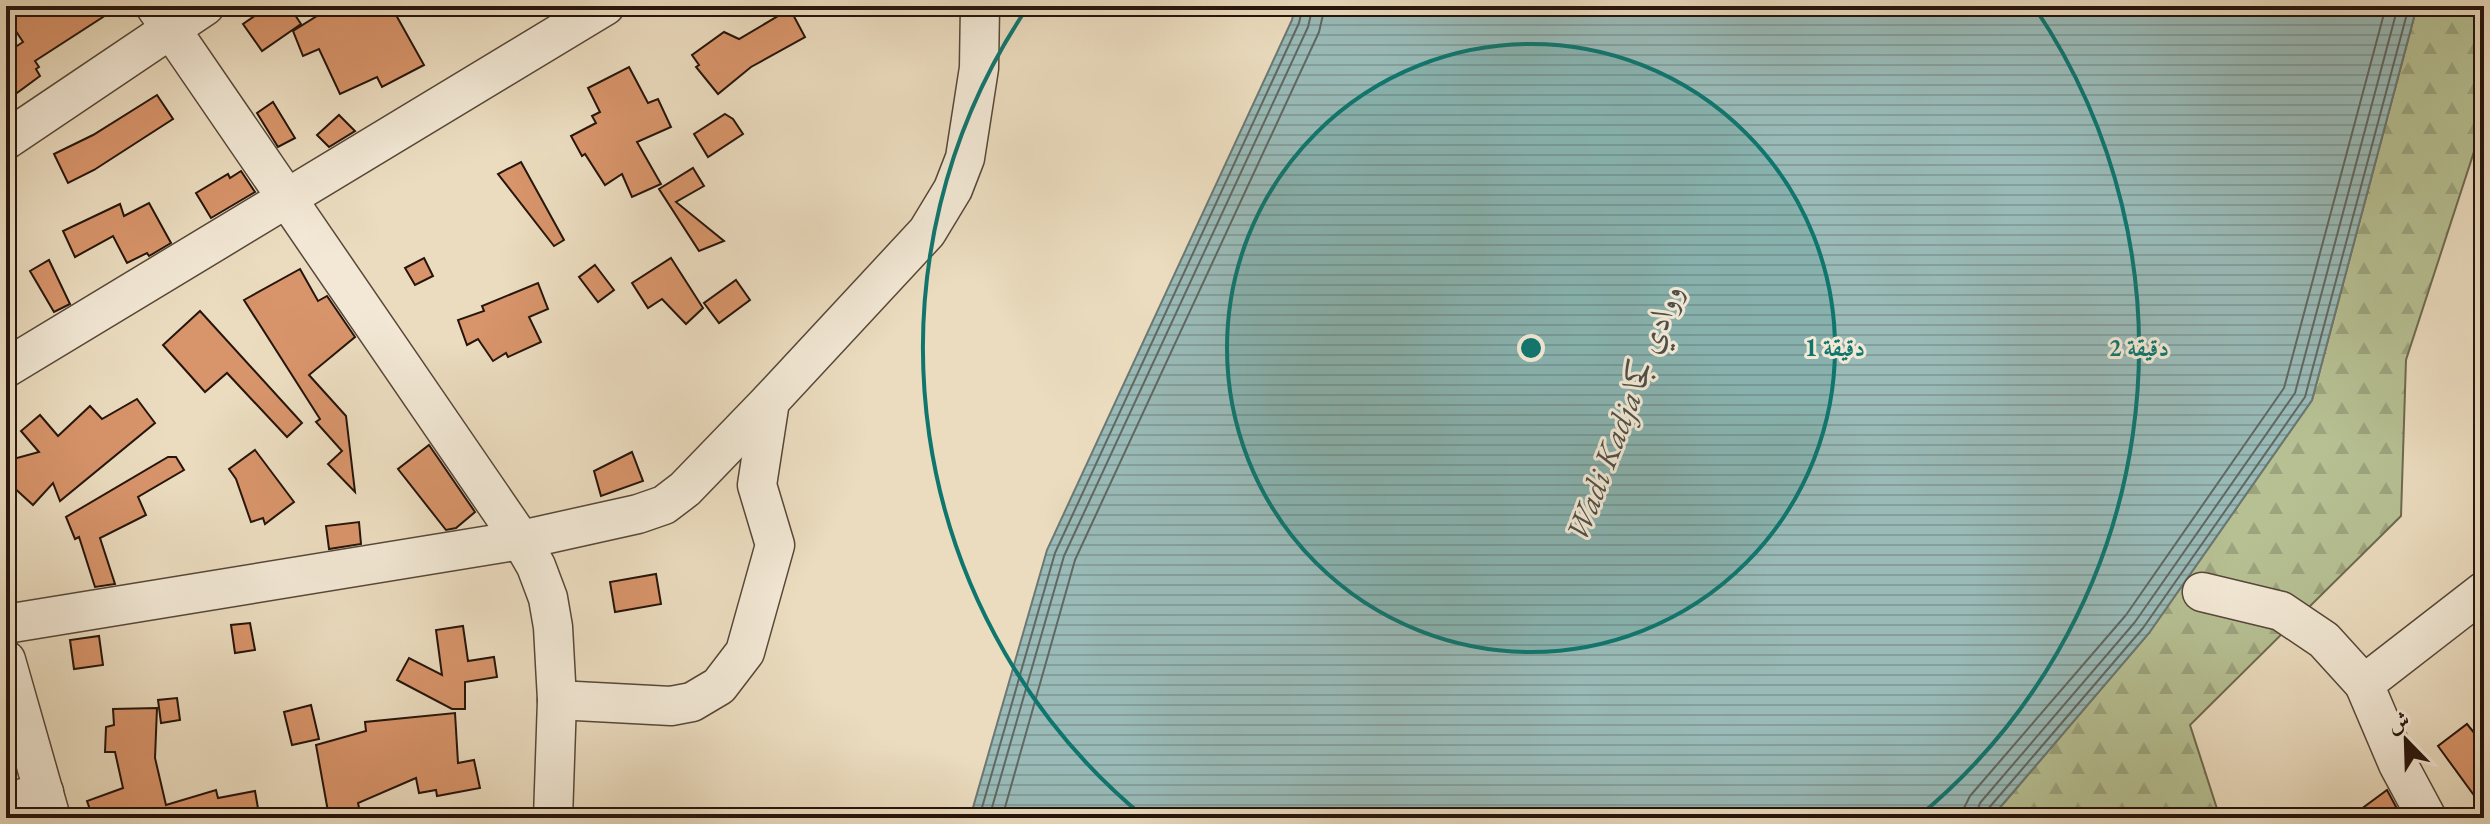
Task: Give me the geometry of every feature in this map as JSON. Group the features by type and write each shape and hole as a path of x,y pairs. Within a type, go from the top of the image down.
{"street":[{"path":"6,140 163,18 205,6"},
{"path":"6,368 605,6"},
{"path":"6,624 521,540 638,514 664,505 685,489 770,401 927,232 953,189 965,158 979,68 980,6"},
{"path":"163,18 536,566 548,598 557,700 553,818"},
{"path":"557,700 671,706 692,702 719,686 745,652 775,545 757,485 770,401"},
{"path":"2364,684 2484,591"},
{"path":"2202,592 2281,611 2324,640 2364,684 2398,764 2427,818"},
{"path":"6,660 47,805 6,803"}],"green space":[{"path":"2417,6 2484,6 2484,121 2406,360 2401,516 2190,725 2220,818 1991,818 2149,633 2312,400"}],"water":[{"name":"Wadi Kadja ووادي كجا","path":"1295,6 2417,6 2312,400 2149,633 1991,818 970,818 1047,550 1292,20"}],"building":[{"path":"6,6 120,6 35,61 40,76 6,101 6,73 14,67 6,53 23,42 6,16"},
{"path":"269,6 289,6 301,24 262,51 243,24"},
{"path":"333,6 391,6 424,65 382,87 377,77 340,94 319,49 303,56 293,31"},
{"path":"790,9 805,37 751,67 718,94 696,67 699,65 692,55 724,32 739,39"},
{"path":"629,67 648,103 658,99 671,127 637,142 661,184 632,197 622,174 605,185 571,136 596,123 592,116 600,112 588,88"},
{"path":"157,95 173,119 94,170 68,183 54,154 93,135"},
{"path":"273,102 295,138 278,147 257,113"},
{"path":"725,114 733,119 743,134 708,157 694,134"},
{"path":"339,115 355,131 329,147 317,135"},
{"path":"521,162 564,240 554,246 498,174"},
{"path":"693,168 704,186 676,202 724,241 699,251 659,189"},
{"path":"241,171 255,192 211,218 196,193 228,174 230,178"},
{"path":"149,203 171,243 149,256 147,253 127,263 113,236 75,257 63,231 120,204 124,216"},
{"path":"424,258 433,276 415,285 405,268"},
{"path":"671,258 703,308 686,324 662,299 648,308 632,283"},
{"path":"49,260 70,304 54,312 30,271"},
{"path":"595,265 614,290 598,302 579,277"},
{"path":"300,269 318,301 327,296 355,337 309,375 346,416 355,492 328,464 342,451 316,422 320,419 244,300"},
{"path":"736,280 750,300 719,323 704,303"},
{"path":"538,283 548,309 529,317 541,342 508,357 506,353 493,361 478,339 467,345 458,320 484,311 482,306"},
{"path":"200,311 302,423 287,437 227,373 205,392 163,345"},
{"path":"137,399 155,423 60,501 53,483 33,505 11,485 6,461 39,452 21,431 40,415 58,436 90,406 102,419"},
{"path":"429,445 475,512 456,528 446,530 398,469"},
{"path":"255,450 294,502 265,524 263,518 251,522 236,479 229,469"},
{"path":"632,452 643,481 601,496 594,471"},
{"path":"168,457 176,457 184,470 138,497 146,515 100,538 115,584 95,587 79,537 75,539 66,517"},
{"path":"359,522 361,544 329,549 326,526"},
{"path":"656,574 661,604 615,612 610,582"},
{"path":"250,623 255,650 235,653 231,625"},
{"path":"463,626 468,661 494,657 497,677 465,682 465,709 452,709 397,680 409,658 442,675 436,630"},
{"path":"99,636 103,665 74,669 70,640"},
{"path":"177,698 180,720 161,723 158,700"},
{"path":"311,705 319,739 292,745 284,712"},
{"path":"157,708 155,758 166,805 216,790 218,798 255,791 259,814 241,818 93,818 87,801 123,788 115,752 105,752 106,727 114,725 113,709"},
{"path":"455,713 458,763 474,760 480,788 437,796 436,790 419,793 416,778 358,803 360,812 329,817 316,745 366,731 365,722"},
{"path":"2467,724 2484,745 2484,809 2438,746"},
{"path":"2387,790 2402,818 2349,818"}]}
